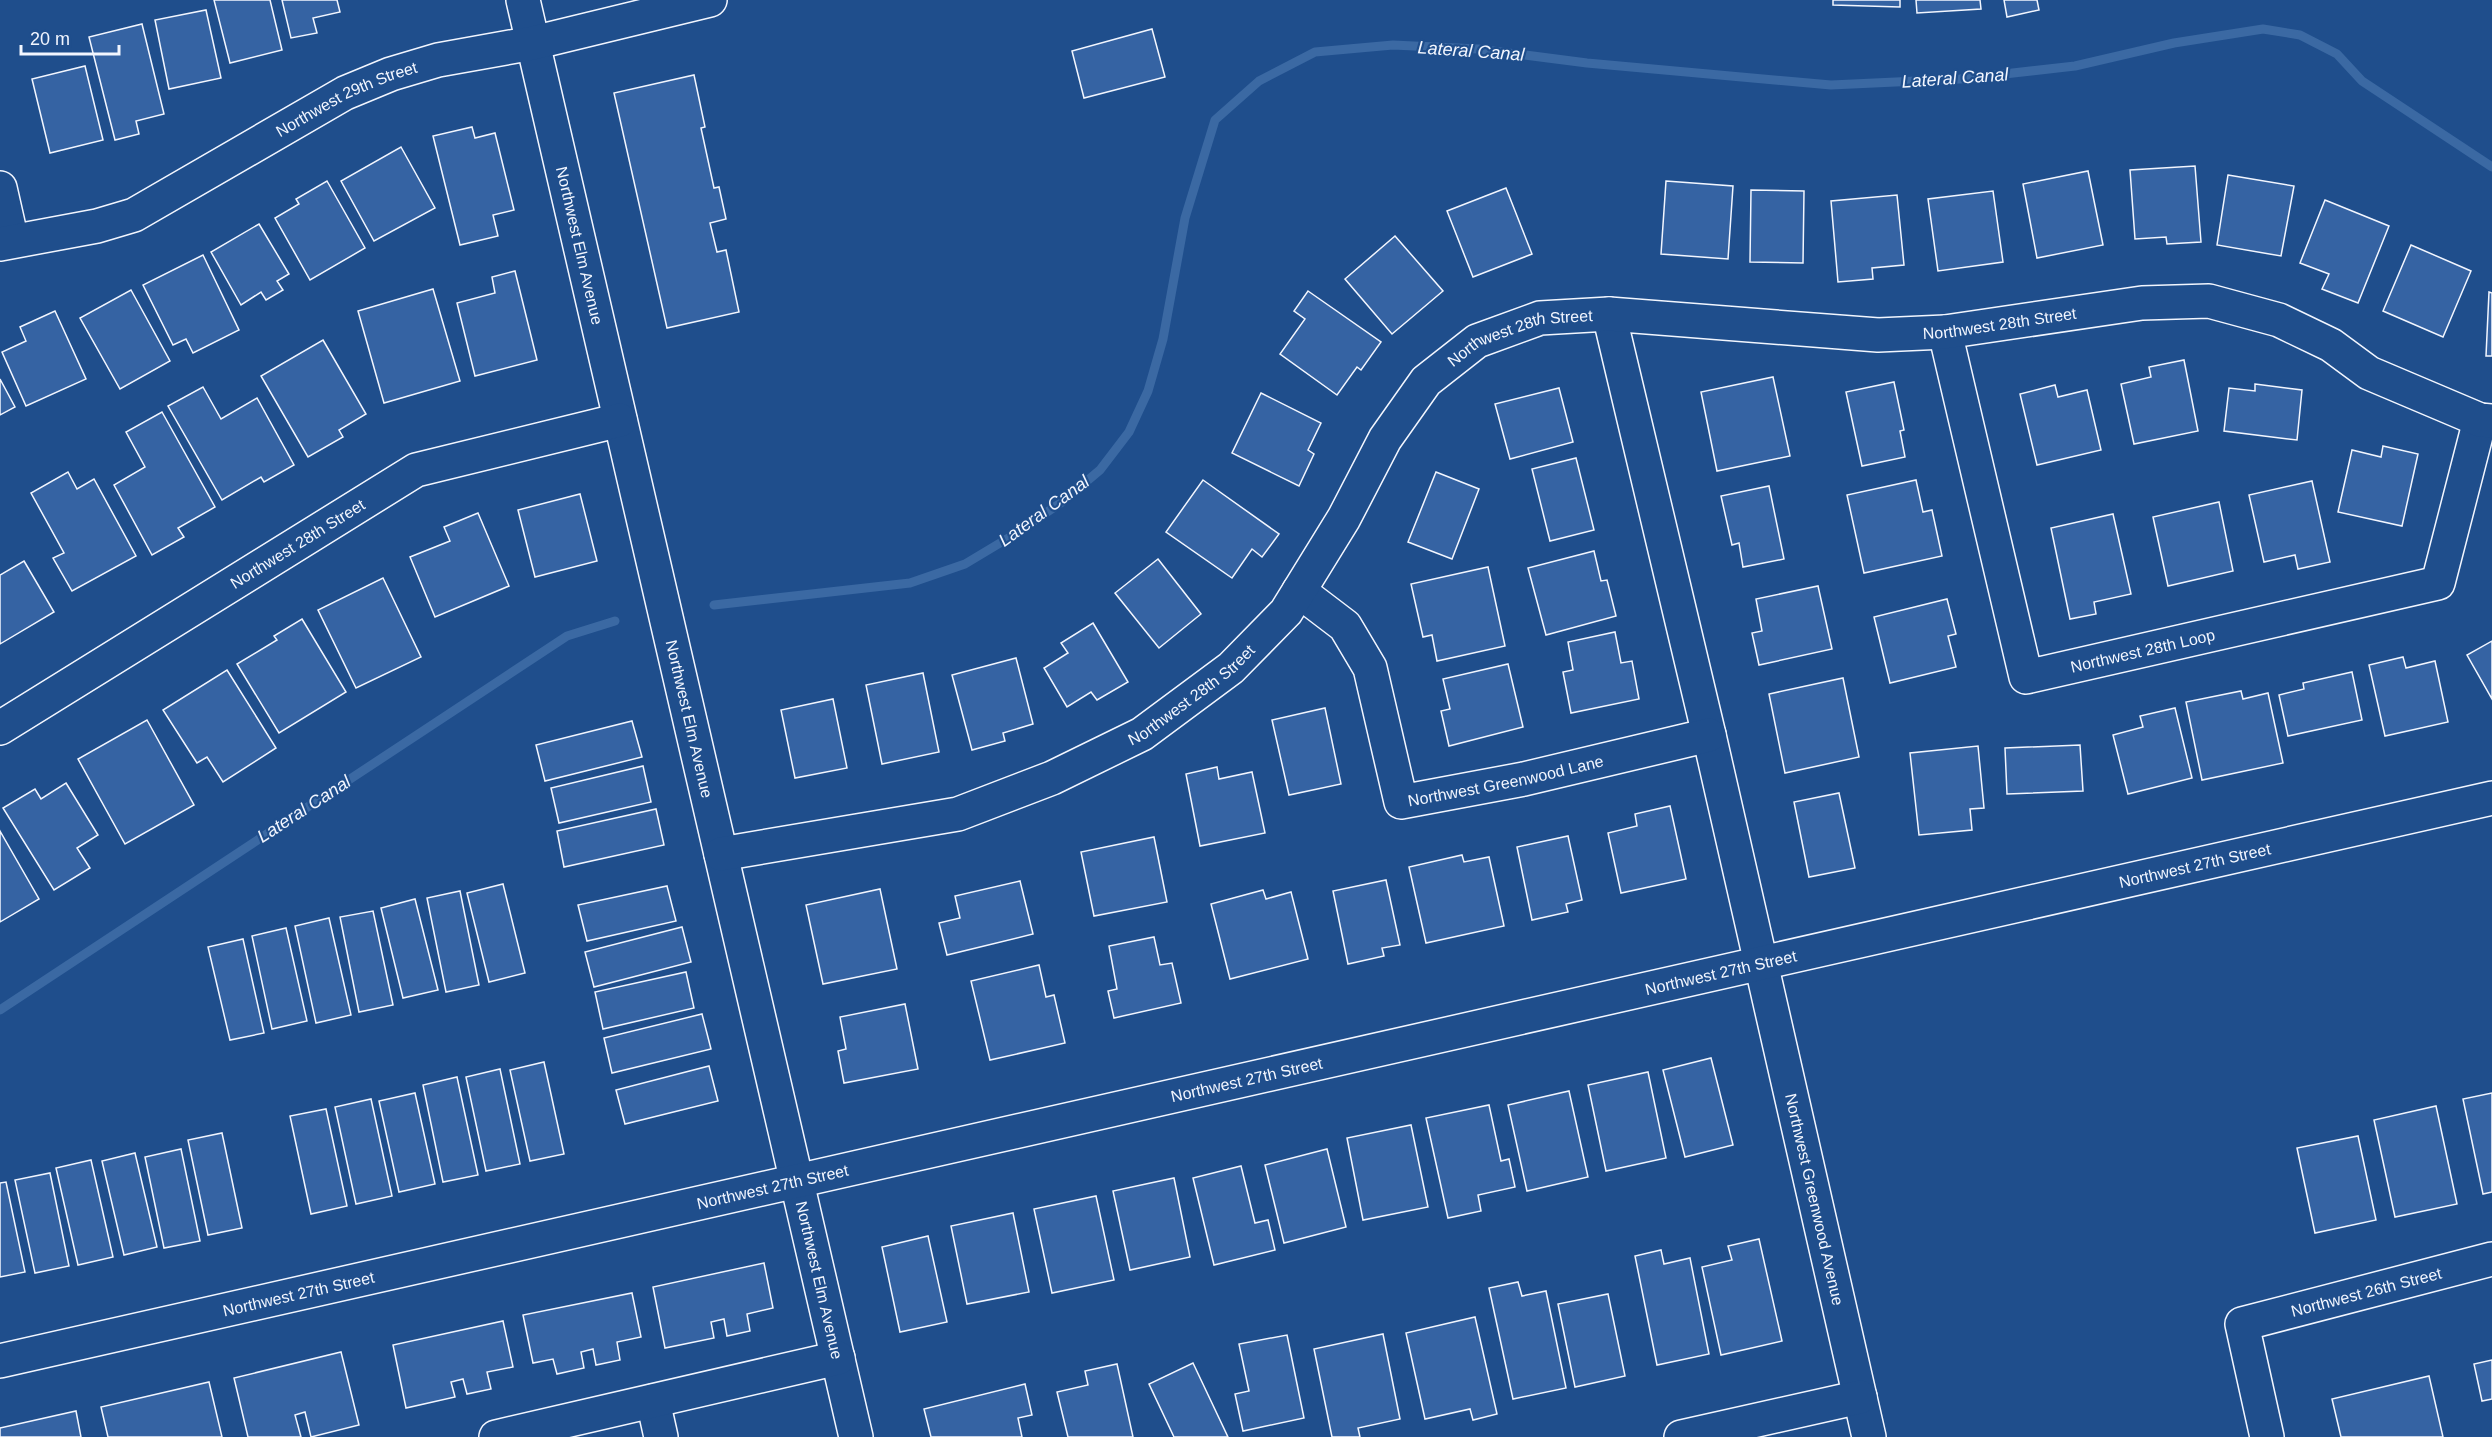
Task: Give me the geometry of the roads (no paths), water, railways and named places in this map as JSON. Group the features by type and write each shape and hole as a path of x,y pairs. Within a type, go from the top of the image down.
{"street":[{"name":"Northwest Elm Avenue","path":"523,0 856,1437"},
{"name":"Northwest 29th Street","path":"6,242 97,226 134,215 167,198 345,93 391,74 438,60 533,43 710,0"},
{"path":"0,188 6,242"},
{"name":"Northwest 28th Street","path":"721,854 958,814 1052,778 1142,734 1230,668 1286,612 1344,518 1385,439 1426,381 1477,341 1540,318 1608,314 1878,335 1945,332 2142,303 2209,301 2278,320 2331,345 2369,373 2486,420"},
{"name":"Northwest Greenwood Avenue","path":"1608,314 1709,735 1869,1437"},
{"name":"Northwest 28th Loop","path":"1945,332 2026,677 2438,583 2486,420"},
{"name":"Northwest 28th Street","path":"0,728 416,470 620,420"},
{"name":"Northwest Greenwood Lane","path":"1299,591 1345,626 1370,668 1401,802 1524,779 1709,735"},
{"name":"Northwest 27th Street","path":"0,1361 2492,798"},
{"name":"Northwest 26th Street","path":"2267,1437 2241,1324 2492,1259"},
{"path":"496,1437 838,1358"},
{"path":"1681,1437 1860,1397"},
{"path":"653,1401 661,1437"}],"waterway":[{"name":"Lateral Canal","path":"714,605 910,583 965,564 1062,502 1100,470 1129,432 1148,391 1163,339 1185,218 1215,120 1259,81 1315,52 1393,45 1478,49 1587,63 1831,85 1960,79 2075,66 2174,43 2263,29 2300,35 2337,54 2362,81 2492,167"},
{"name":"Lateral Canal","path":"0,1010 567,636 615,621"}]}
